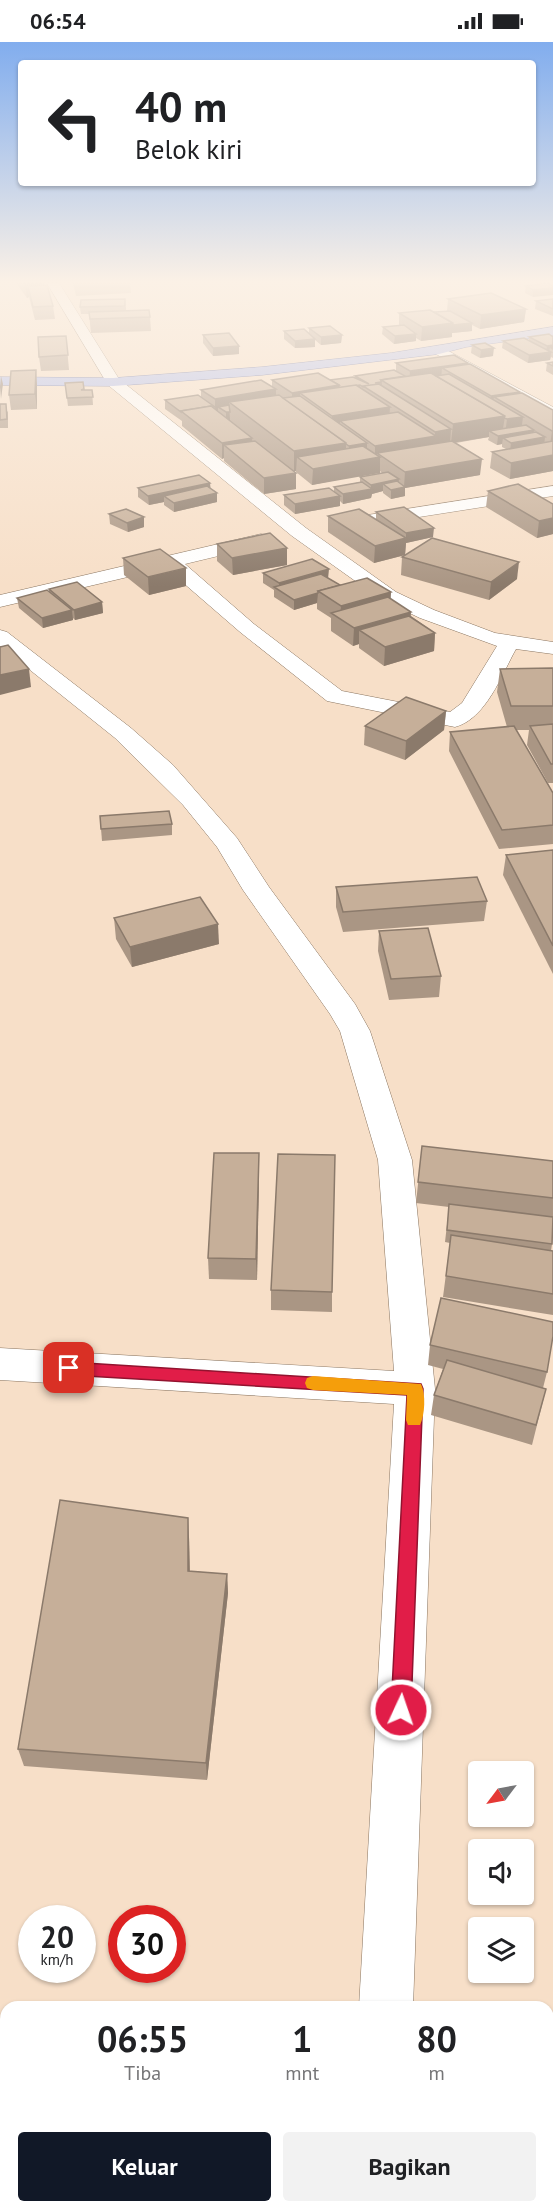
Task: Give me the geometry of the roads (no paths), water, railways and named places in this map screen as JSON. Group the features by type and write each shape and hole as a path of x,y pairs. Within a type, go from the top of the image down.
{"street":[{"path":"116,384 299,532 389,596 468,633 553,648"},
{"path":"500,384 553,414"},
{"path":"347,524 553,491"},
{"path":"0,601 324,527"},
{"path":"170,561 247,628 340,699 455,720 471,707 510,642"},
{"path":"0,636 123,733 164,770 228,844 257,890 344,1011 355,1031 395,1160 415,1389 386,2001"},
{"path":"0,1364 415,1389"}]}
